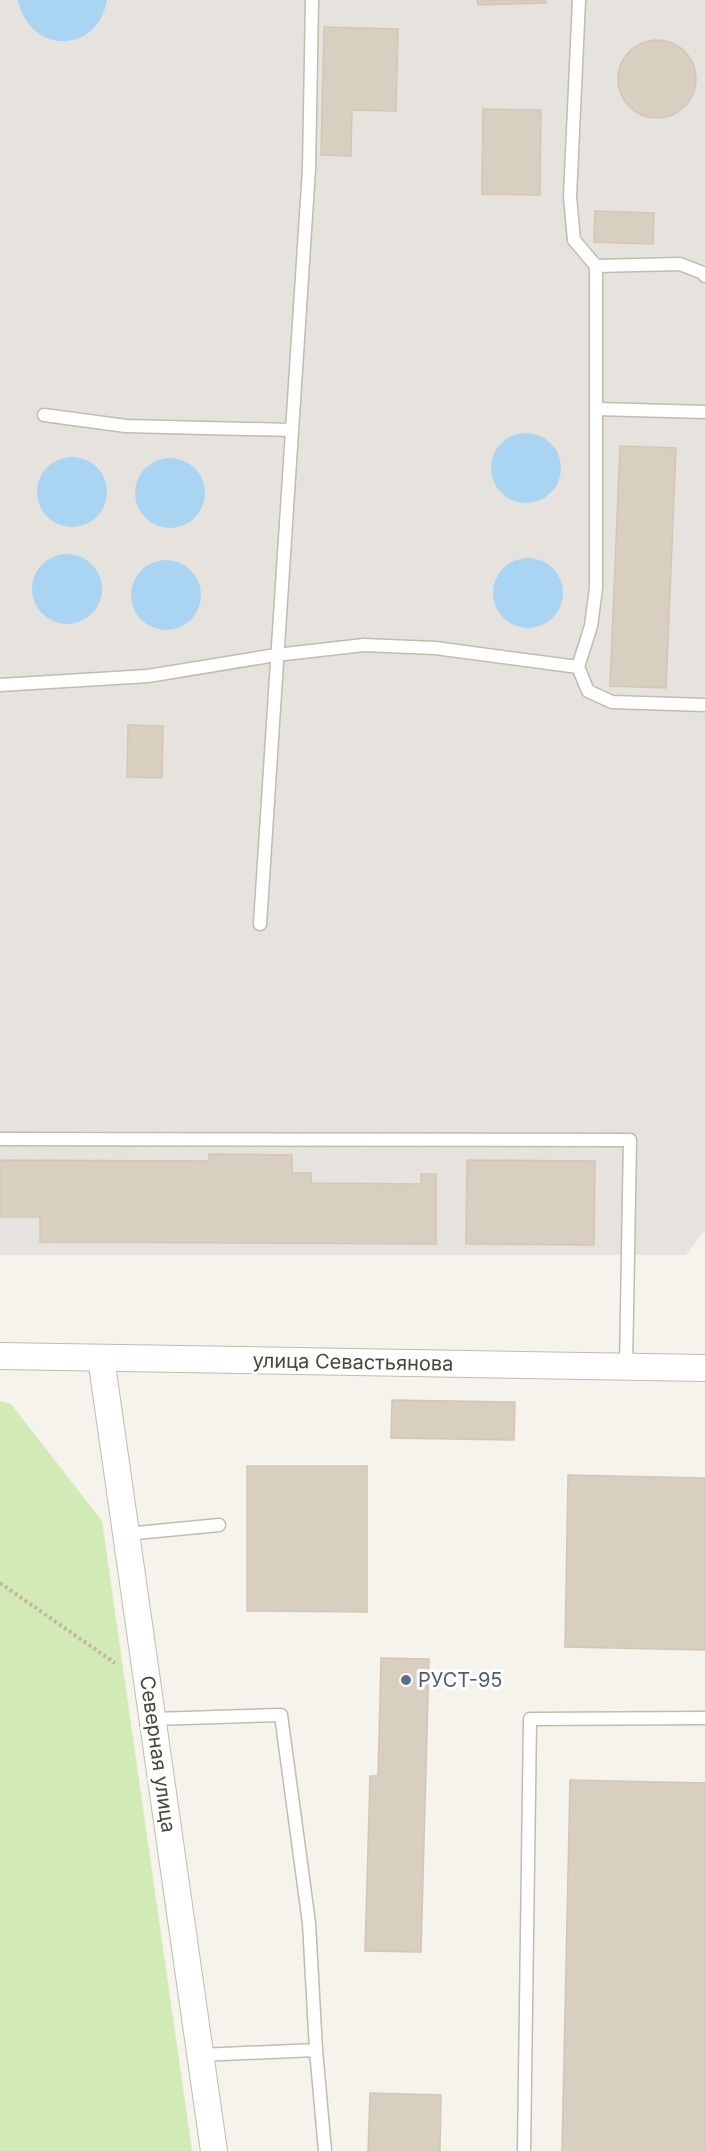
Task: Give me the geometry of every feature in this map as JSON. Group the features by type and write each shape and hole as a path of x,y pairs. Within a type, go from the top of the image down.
{"street":[{"name":"улица Севастьянова","path":"0,1356 705,1368"},
{"name":"Северная улица","path":"101,1358 214,2151"}],"lane":[{"path":"260,924 309,169 312,0"},
{"path":"579,0 570,196 574,240 596,266 596,588 591,626 578,667 588,691 612,702 705,705"},
{"path":"596,266 680,264 703,273 705,276"},
{"path":"596,409 705,412"},
{"path":"44,415 126,426 291,430"},
{"path":"0,685 148,676 276,655 364,645 435,648 578,667"},
{"path":"0,1139 630,1140 626,1367"},
{"path":"126,1534 219,1525"},
{"path":"153,1719 281,1715 309,1923 316,2050 325,2151"},
{"path":"524,2151 530,1719 705,1718"},
{"path":"200,2055 316,2050"}],"path":[{"path":"0,1583 148,1686"}],"shaded area":[{"path":"0,0 705,0 705,1230 686,1255 0,1255"}],"green space":[{"path":"0,1401 11,1404 102,1521 192,2151 0,2151"}],"water":[{"path":"18,0 107,0 101,18 91,31 78,39 63,41 49,39 36,31 25,18"},
{"path":"519,433 533,433 546,439 555,448 561,461 559,481 551,493 533,503 519,503 506,497 497,488 491,475 491,461 497,448 506,439"},
{"path":"65,457 79,457 92,463 101,472 107,485 105,505 97,517 79,527 65,527 52,521 43,512 37,499 37,485 43,472 52,463"},
{"path":"163,458 177,458 190,464 199,473 205,486 203,506 195,518 177,528 163,528 150,522 141,513 135,500 135,486 141,473 150,464"},
{"path":"60,554 74,554 87,560 96,569 102,582 100,602 92,614 74,624 60,624 47,618 38,609 32,596 32,582 38,569 47,560"},
{"path":"521,558 535,558 548,564 557,573 563,586 561,606 553,618 535,628 521,628 508,622 499,613 493,600 493,586 499,573 508,564"},
{"path":"159,560 173,560 186,566 195,575 201,588 199,608 191,620 173,630 159,630 146,624 137,615 131,602 131,588 137,575 146,566"}],"building":[{"path":"477,0 546,0 546,3 478,5"},
{"path":"324,27 398,29 396,111 352,110 351,156 321,155"},
{"path":"657,40 672,43 685,51 693,64 696,79 693,94 685,107 672,115 657,118 642,115 629,107 621,94 618,79 621,64 629,51 642,43"},
{"path":"483,109 541,110 540,195 482,194"},
{"path":"595,211 654,213 653,244 594,242"},
{"path":"620,446 676,448 666,688 610,686"},
{"path":"128,725 163,726 162,778 127,777"},
{"path":"209,1154 292,1155 292,1173 311,1173 311,1183 421,1184 421,1174 436,1174 436,1244 40,1242 40,1217 0,1217 0,1160 209,1161"},
{"path":"467,1160 595,1161 594,1245 466,1244"},
{"path":"392,1400 515,1402 514,1440 391,1438"},
{"path":"247,1466 367,1466 367,1612 247,1611"},
{"path":"568,1475 705,1478 705,1650 565,1647"},
{"path":"381,1658 429,1659 421,1952 365,1951 370,1776 378,1776"},
{"path":"570,1780 705,1783 705,2151 562,2151"},
{"path":"370,2093 441,2095 440,2151 368,2151"}],"place":[{"name":"РУСТ-95","path":"406,1680"}]}
